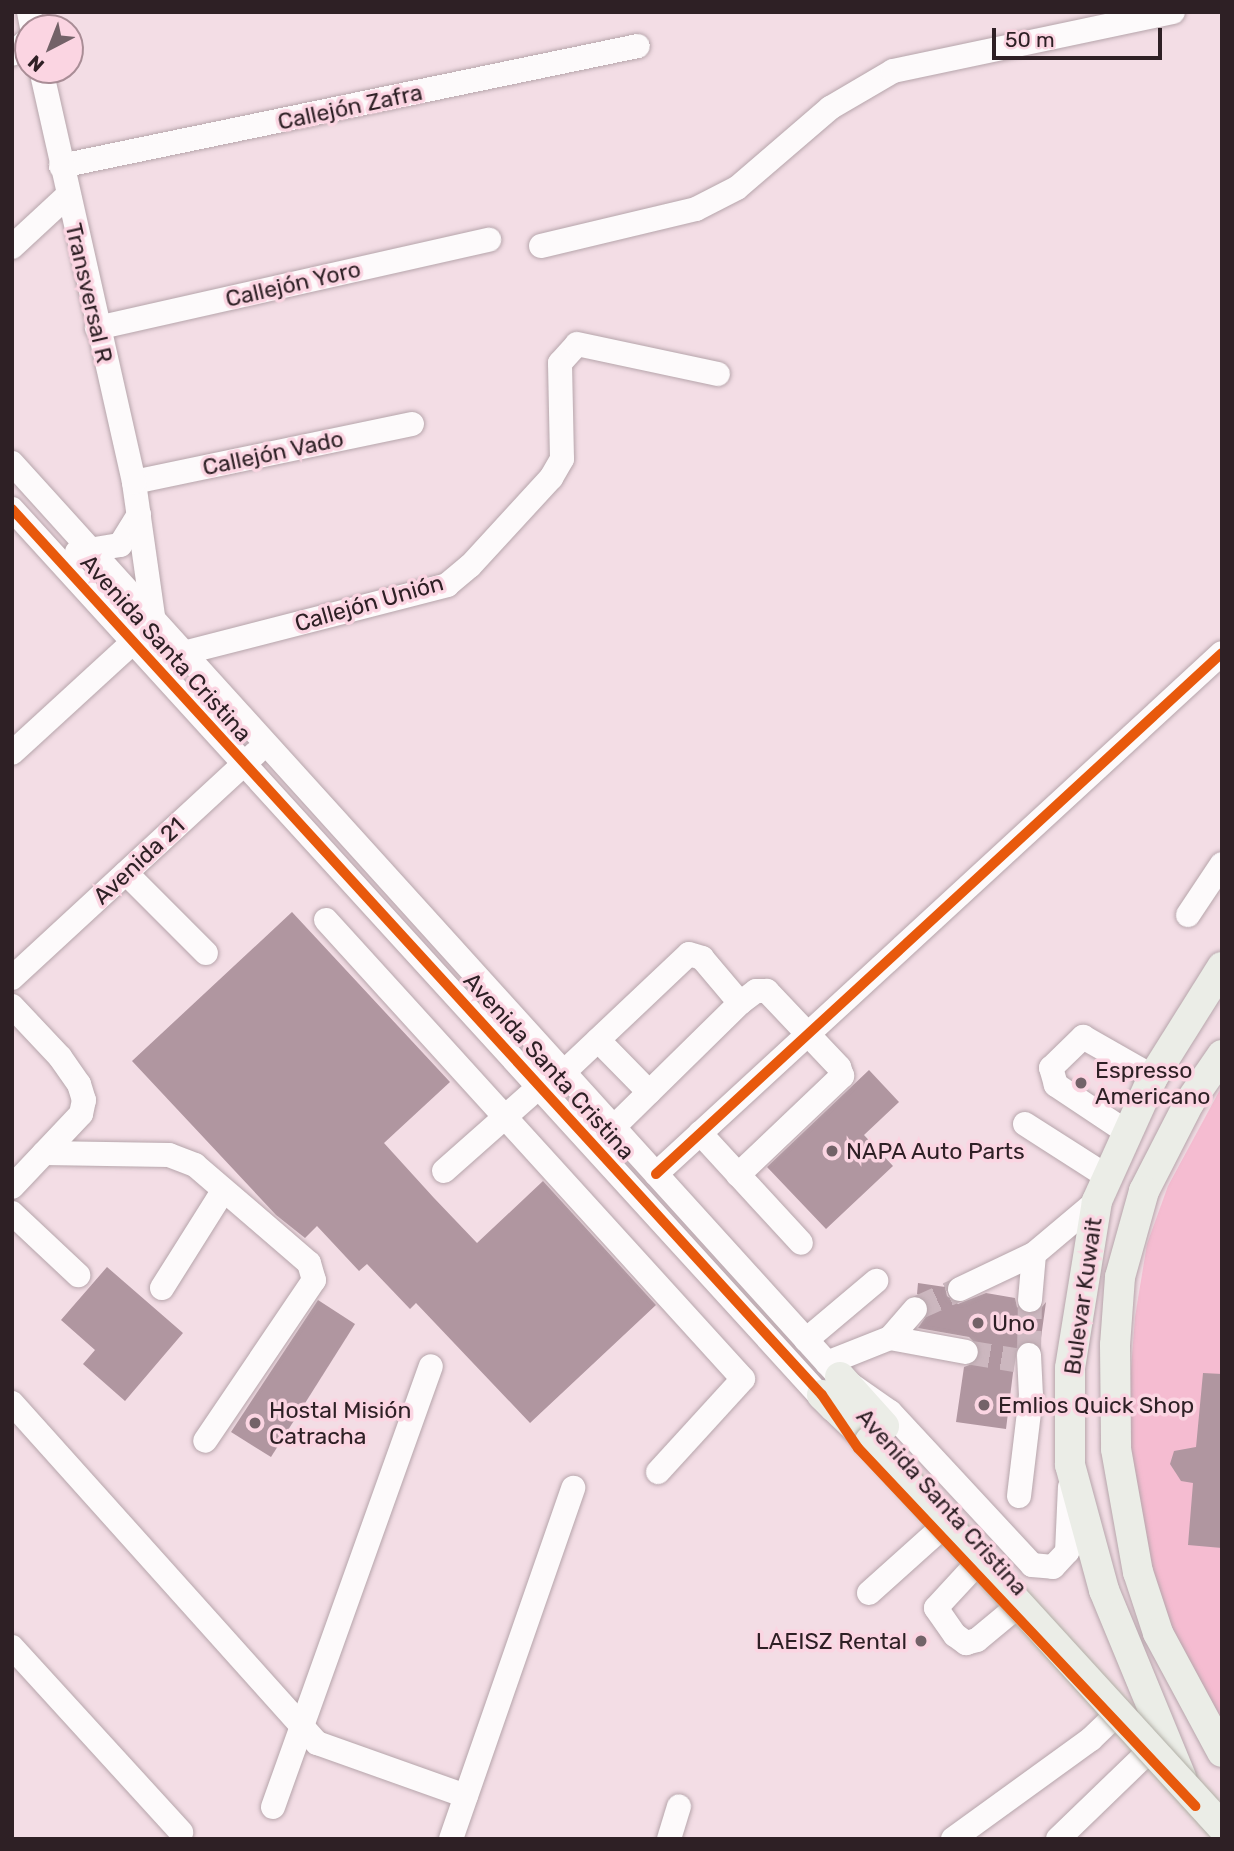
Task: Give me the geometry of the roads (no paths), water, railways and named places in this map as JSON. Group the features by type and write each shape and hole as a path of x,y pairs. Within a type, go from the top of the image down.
{"main road":[{"name":"Bulevar Kuwait","path":"1214,1839 1209,1801 1104,1590 1070,1465 1070,1368 1103,1189 1153,1077 1212,988 1222,967"},
{"name":"Bulevar Kuwait","path":"1222,1055 1189,1103 1144,1191 1120,1277 1115,1345 1116,1449 1138,1572 1158,1633 1222,1752"},
{"path":"830,1378 1222,1827"},
{"path":"877,1434 1209,1801"}],"street":[{"path":"541,246 696,209 737,188 830,108 893,71 1173,12"},
{"name":"Callejón Zafra","path":"61,166 638,46"},
{"name":"Transversal R","path":"44,84 67,196 134,482 153,623"},
{"path":"12,247 67,196"},
{"name":"Callejón Yoro","path":"97,328 489,240"},
{"name":"Callejón Unión","path":"159,673 183,653 447,585 470,566 551,478 562,458 560,363 577,344 718,374"},
{"name":"Callejón Vado","path":"134,482 412,424"},
{"name":"Avenida Santa Cristina","path":"12,463 153,623 806,1340 830,1378 858,1448 1148,1752 1209,1801"},
{"path":"55,558 89,549 120,545 139,515"},
{"name":"Avenida Santa Cristina","path":"15,520 55,558 539,1087 830,1378 890,1412 1016,1552 1039,1568 1059,1564 1067,1552 1070,1465"},
{"path":"12,753 153,623"},
{"path":"656,1174 805,1033 1222,653"},
{"name":"Avenida 21","path":"12,978 265,744"},
{"path":"1188,915 1222,864"},
{"path":"125,873 206,953"},
{"path":"326,920 503,1119 743,1379 657,1472"},
{"path":"564,1073 689,954 702,958 740,1003"},
{"path":"613,1128 740,1003 756,991 767,991 839,1067 840,1082 738,1175"},
{"path":"12,1006 60,1057 79,1084 84,1100 81,1114 12,1187"},
{"path":"1128,1133 1056,1085 1051,1068 1083,1037 1153,1077"},
{"path":"598,1040 649,1092"},
{"path":"444,1171 539,1087"},
{"path":"960,1289 1034,1254 1103,1189 1025,1124"},
{"path":"700,1133 801,1243"},
{"path":"44,1153 169,1155 195,1165 309,1263 314,1280 205,1441"},
{"path":"162,1288 223,1191"},
{"path":"12,1213 78,1275"},
{"path":"1030,1300 1034,1254"},
{"path":"806,1340 876,1281"},
{"path":"830,1378 890,1338 915,1309"},
{"path":"890,1338 966,1352"},
{"path":"1019,1496 1031,1396 1025,1359 1070,1368"},
{"path":"273,1807 431,1366"},
{"path":"12,1403 317,1743 466,1796"},
{"path":"451,1839 573,1488"},
{"path":"869,1592 937,1532"},
{"path":"972,1569 936,1608 955,1635 965,1643 977,1640 1012,1611"},
{"path":"12,1647 181,1832"},
{"path":"953,1839 1091,1739 1114,1717"},
{"path":"1058,1839 1148,1752"},
{"path":"669,1839 679,1805"}],"tunnel":[{"path":"915,1309 960,1289"},
{"path":"1029,1355 1030,1300"},
{"path":"966,1352 1015,1360"}],"place":[{"name":"Espresso Americano","path":"1081,1083"},
{"name":"NAPA Auto Parts","path":"832,1151"},
{"name":"Uno","path":"978,1323"},
{"name":"Emlios Quick Shop","path":"984,1405"},
{"name":"Hostal Misión Catracha","path":"255,1423"},
{"name":"LAEISZ Rental","path":"921,1641"}]}
